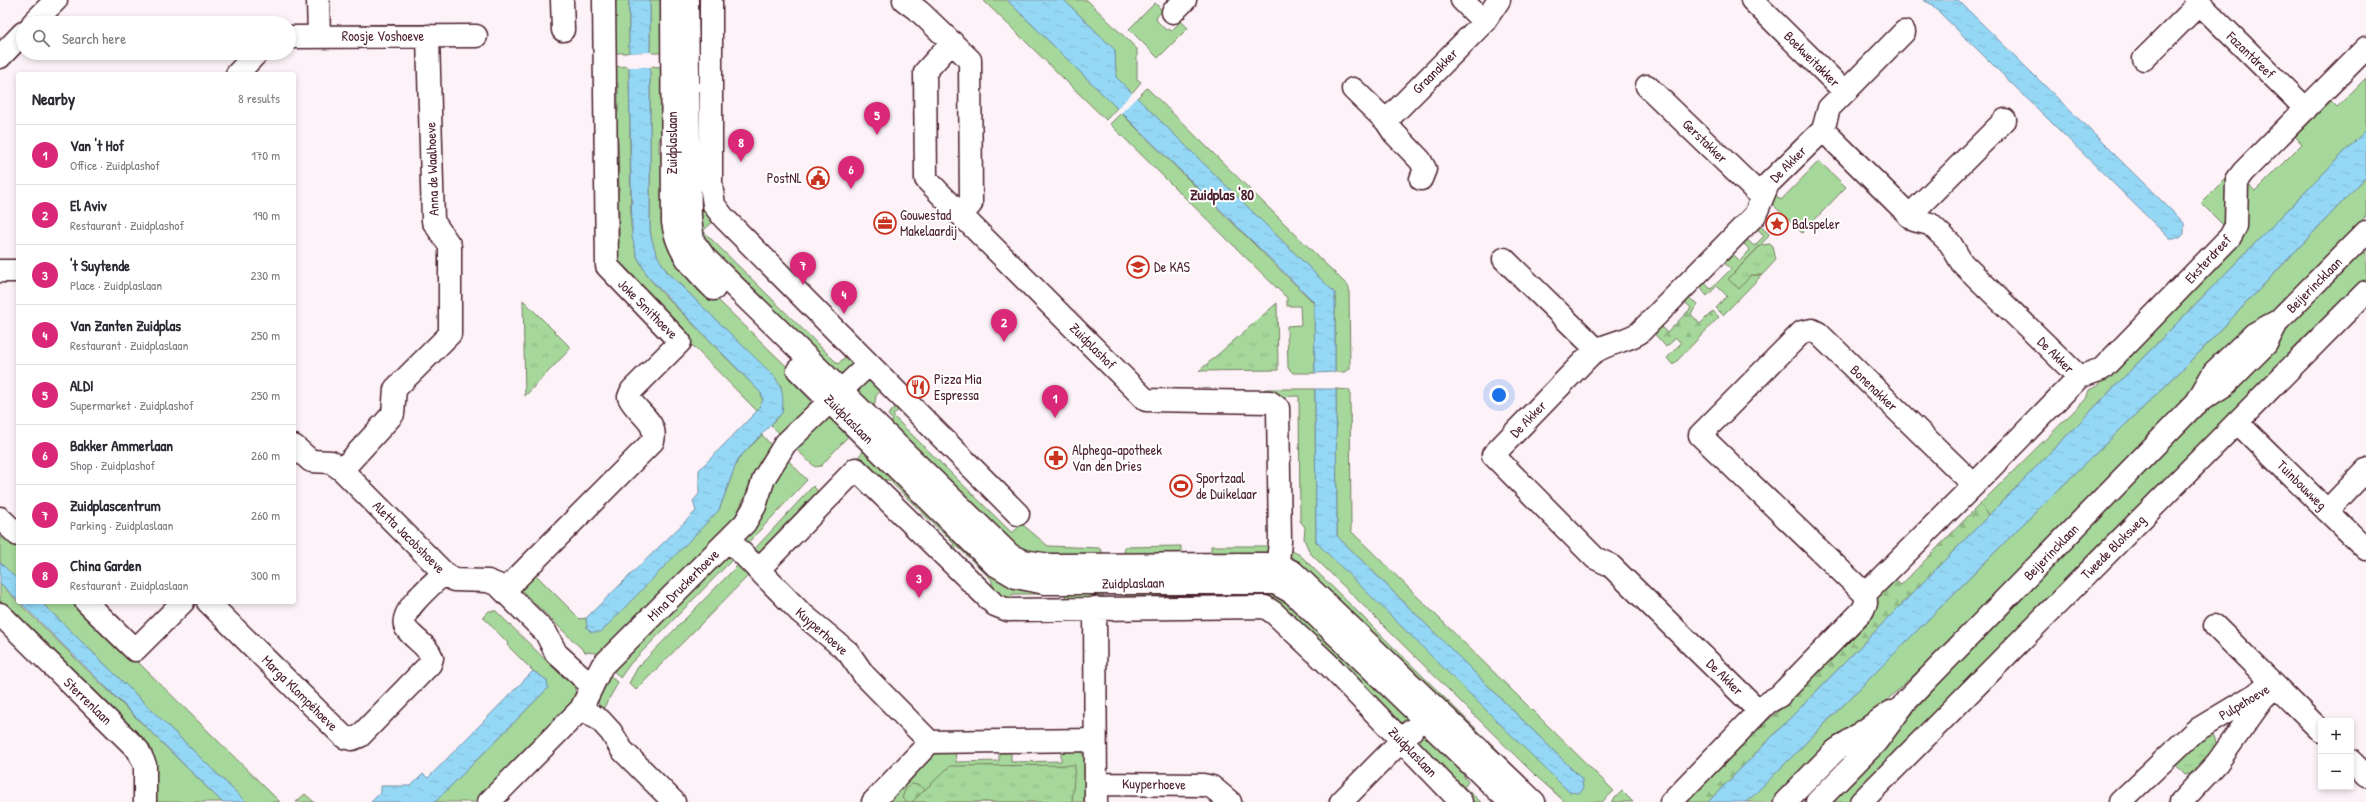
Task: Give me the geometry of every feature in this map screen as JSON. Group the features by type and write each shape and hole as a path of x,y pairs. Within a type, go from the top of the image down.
{"street":[{"path":"318,0 319,37"},
{"path":"562,0 563,30"},
{"name":"Joke Smithoeve","path":"504,591 653,441 655,432 652,425 633,406 629,397 632,390 680,342 607,266 604,0"},
{"name":"Zuidplaslaan","path":"672,0 673,222 677,243 689,264 837,396 1010,555 1023,561 1050,565 1264,564 1277,574 1293,572 1429,713 1510,802"},
{"name":"Zuidplaslaan","path":"687,0 690,218 694,241 705,258 837,396"},
{"path":"711,0 711,184 714,205 724,218 1018,514"},
{"path":"904,0 920,12 970,60 971,204 961,215"},
{"path":"1462,0 1484,22"},
{"name":"Graanakker","path":"1386,120 1484,22 1499,0"},
{"name":"Boekweitakker","path":"1752,0 1845,92 1904,32"},
{"path":"2144,59 2197,2"},
{"name":"Fazantdreef","path":"2197,2 2306,109"},
{"name":"Anna de Waalhoeve","path":"342,470 393,414 395,389 450,334 450,246 433,221 428,36"},
{"name":"Roosje Voshoeve","path":"296,37 476,36"},
{"path":"0,57 16,40"},
{"name":"Zuidplashof","path":"952,42 925,72 926,178 1146,400 1256,401 1270,402 1278,408 1277,574"},
{"name":"Eksterdreef","path":"2079,377 2102,369 2230,237 2236,226 2238,180 2243,172 2366,48"},
{"path":"239,72 250,60"},
{"name":"Gerstakker","path":"1647,86 1762,197"},
{"path":"1353,89 1386,120 1394,133 1420,160 1425,169 1421,178"},
{"name":"De Akker","path":"1759,711 1610,565 1595,558 1493,455 1596,349 1629,339 1639,333 1755,215 1768,184 1822,130 1829,108 1845,92"},
{"path":"1909,216 2005,120"},
{"name":"De Akker","path":"1822,130 1909,216 1914,220 1930,224 1950,243 1962,264 2079,377 1974,485"},
{"name":"Beijerincklaan","path":"1817,802 1876,742 1906,700 2195,404 2214,372 2254,334 2278,321 2366,232"},
{"path":"1504,259 1596,349"},
{"path":"0,271 16,271"},
{"name":"Tweede Bloksweg","path":"1861,802 2366,292"},
{"name":"Bonenakker","path":"1865,594 1700,435 1797,338 1806,331 1818,333 1974,485"},
{"name":"Mina Druckerhoeve","path":"489,802 581,709 602,666 746,523 755,506 764,478 785,444 869,364"},
{"name":"Tuinbouwweg","path":"2238,422 2366,549"},
{"name":"Aletta Jacobshoeve","path":"297,456 311,461 331,462 342,470 444,572 454,580 488,581 504,591 546,633 556,653 592,686"},
{"name":"Zuidplaslaan","path":"758,570 856,469 995,605 1008,610 1265,607 1274,613 1327,663 1461,802"},
{"path":"2327,511 2366,470"},
{"path":"1671,802 1759,711 1767,703 1780,696 1863,610 1866,603 1865,594 1974,485"},
{"name":"Kuyperhoeve","path":"728,540 807,618 848,652 864,675 930,742"},
{"name":"Marga Klompéhoeve","path":"210,604 344,737 352,739 360,736 430,664 432,658 430,650 406,628 404,620 407,610 444,572"},
{"path":"88,604 135,650 180,604"},
{"name":"Kuyperhoeve","path":"1095,608 1096,793 1203,785 1212,787 1230,802"},
{"name":"Sterrenlaan","path":"0,614 138,750 145,766 145,802"},
{"path":"2215,626 2318,728"},
{"name":"Pulpehoeve","path":"2120,802 2195,731 2273,684"},
{"name":"Pulpehoeve","path":"2181,802 2217,763 2273,684"},
{"name":"Beijerincklaan","path":"1785,802 1835,751 1906,700"},
{"path":"581,709 600,720 611,732 622,750 674,802"},
{"path":"1341,802 1429,713"},
{"name":"Zuidplaslaan","path":"1429,713 1534,802"},
{"path":"873,802 930,742 1095,740"},
{"path":"2354,764 2366,776"}],"green space":[{"path":"608,0 629,0 629,53 613,53"},
{"path":"650,0 666,0 666,53 650,53"},
{"path":"983,0 1007,0 1117,108 1106,120"},
{"path":"1064,0 1087,0 1137,49 1137,79 1141,82 1132,93 1116,77 1115,50"},
{"path":"1155,3 1163,11 1156,17 1157,21 1166,30 1169,29 1171,31 1181,21 1188,28 1158,58 1129,29"},
{"path":"629,66 631,226 637,256 648,277 665,296 761,393 763,403 757,411 619,271 613,250 619,243 619,209 612,203 612,197 619,191 618,141 612,136 612,118 618,112 618,84 612,78 612,67"},
{"path":"650,66 661,67 661,139 659,139 659,152 661,152 661,168 667,168 688,271 809,388 811,396 808,409 804,415 782,436 771,425 782,413 781,386 667,271 658,259 652,242 650,230"},
{"path":"2366,78 2366,130 1989,515 1980,504 2086,399 2089,390 2097,386 2207,270 2246,182 2255,191 2302,144 2292,133 2327,97 2337,107"},
{"path":"697,81 705,81 717,218 703,231 838,364 848,354 856,364 844,374 834,372 709,253 699,234"},
{"path":"1147,88 1349,287 1350,369 1344,372 1335,372 1335,293 1137,98"},
{"path":"1121,113 1314,303 1315,373 1293,373 1288,368 1287,326 1301,325 1300,306 1287,306 1287,298 1110,124"},
{"path":"1819,161 1846,187 1802,233 1767,199 1771,191 1781,200"},
{"path":"2229,175 2226,228 2201,203"},
{"path":"2366,177 2366,216 1915,674 1778,802 1747,802 2020,527 2193,359"},
{"path":"1757,223 1769,234 1768,237 1728,279 1751,275 1762,275 1723,315 1716,308 1727,296 1717,286 1707,296 1699,286 1701,280 1711,289 1731,269 1721,260 1729,250 1740,261 1750,250 1740,240 1744,237 1754,246 1764,236 1755,226"},
{"path":"1770,244 1773,247 1776,260 1762,275 1751,275 1739,289 1728,279 1761,245"},
{"path":"2366,248 2366,281 1853,802 1826,802 1906,721 1958,662"},
{"path":"1687,297 1698,304 1691,314 1700,324 1713,311 1719,317 1673,365 1667,358 1681,343 1676,338 1666,347 1653,332 1658,323 1667,333 1691,308 1682,299"},
{"path":"523,300 571,348 525,396"},
{"path":"1277,303 1278,370 1199,371"},
{"path":"871,378 883,387 876,396 874,408 858,397 858,391 867,379"},
{"path":"1265,389 1315,389 1316,542 1582,779 1337,536 1336,389 1350,390 1351,531 1614,791 1602,802 1565,802 1536,776 1310,553 1304,539 1305,527 1300,521 1299,396 1265,397 1262,394"},
{"path":"899,403 902,406 893,416 1012,533 1022,524 1048,546 1099,548 1102,551 1102,560 1028,557 886,427 893,420 888,415"},
{"path":"832,417 852,432 821,466 815,467 794,447 826,418"},
{"path":"762,435 772,446 760,462 735,518 600,657 596,653 585,652 520,589 535,574 580,619 586,618 587,628 591,632 719,510 738,459"},
{"path":"868,446 986,562 1103,587 1103,599 1069,600 1063,594 1013,594 1007,600 992,591 992,580 958,547 951,547 954,544 889,480 879,480 857,458"},
{"path":"784,456 807,480 744,547 742,539"},
{"path":"813,486 821,494 756,560 750,554"},
{"path":"1980,504 1989,515 1708,802 1686,802 1763,724 1787,704 1871,620 1879,593 1893,578 1901,585"},
{"path":"0,526 16,542 16,578 0,562"},
{"path":"1181,546 1181,553 1165,559 1125,560 1124,547"},
{"path":"1211,546 1272,546 1266,555 1228,559 1211,552"},
{"path":"1286,548 1300,555 1523,775 1518,780 1291,565"},
{"path":"726,557 733,559 630,664 620,678 612,669"},
{"path":"739,564 750,574 636,690 629,683 638,667"},
{"path":"0,583 16,600 16,604 20,604 222,802 151,802 150,752 0,603"},
{"path":"1125,587 1281,592 1408,717 1403,728 1291,618 1125,599"},
{"path":"43,604 79,604 280,802 246,802"},
{"path":"489,611 496,611 563,677 568,673 572,677 576,694 567,711 479,802 435,802 548,688 538,674 533,671 507,645 508,643 483,617"},
{"path":"607,673 618,683 603,709 598,702 598,697"},
{"path":"2207,733 2214,736 2217,745 2194,773 2185,775 2174,763"},
{"path":"1427,734 1446,749 1468,782 1464,787 1481,802 1474,802 1415,744 1419,736"},
{"path":"1061,747 1076,747 1090,762 1090,802 891,802 892,795 937,748 955,749 956,762 999,761 999,748 1011,748 1011,762 1061,761"},
{"path":"1075,765 1072,802 912,802 950,766"},
{"path":"912,784 921,786 940,802 907,802 902,798 905,790"},
{"path":"1622,791 1633,802 1611,802"},
{"path":"305,794 314,802 296,802"}],"water":[{"path":"629,0 650,0 650,53 629,53"},
{"path":"1007,0 1064,0 1115,50 1116,77 1335,293 1335,372 1315,373 1314,302"},
{"path":"1923,0 1958,0 2184,223 2184,234 2180,238 2169,238 1931,4"},
{"path":"629,66 650,66 650,230 656,252 667,272 774,376 781,389 783,408 782,413 738,459 719,510 601,632 591,632 587,628 586,618 696,511 693,501 699,494 699,470 757,411 763,400 761,393 648,277 637,256 632,237"},
{"path":"2366,130 2366,177 2193,359 2020,527 1747,802 1708,802"},
{"path":"1315,389 1336,389 1337,536 1582,779 1583,789 1580,793 1569,792 1316,542"},
{"path":"0,562 16,578 16,598 0,583"},
{"path":"22,604 43,604 246,802 222,802"},
{"path":"533,671 547,680 548,688 435,802 371,802 381,792 381,786 411,786 423,774 428,778"}],"pier":[{"path":"652,52 651,55 629,55 627,53"},
{"path":"629,64 651,64 652,67 627,67"},
{"path":"1133,92 1138,96 1120,114 1116,110"}],"place":[{"name":"ALDI","path":"877,135"},
{"name":"China Garden","path":"741,162"},
{"name":"PostNL","path":"818,178"},
{"name":"Bakker Ammerlaan","path":"851,189"},
{"name":"Gouwestad Makelaardij","path":"885,223"},
{"name":"Balspeler","path":"1777,224"},
{"name":"De KAS","path":"1138,267"},
{"name":"Zuidplascentrum","path":"803,285"},
{"name":"Van Zanten Zuidplas","path":"844,314"},
{"name":"El Aviv","path":"1004,342"},
{"name":"Pizza Mia Espressa","path":"918,387"},
{"name":"Van 't Hof","path":"1055,418"},
{"name":"Alphega-apotheek Van den Dries","path":"1056,458"},
{"name":"Sportzaal de Duikelaar","path":"1181,486"},
{"name":"'t Suytende","path":"919,598"}],"district":[{"name":"Zuidplas '80","path":"1222,195"}]}
